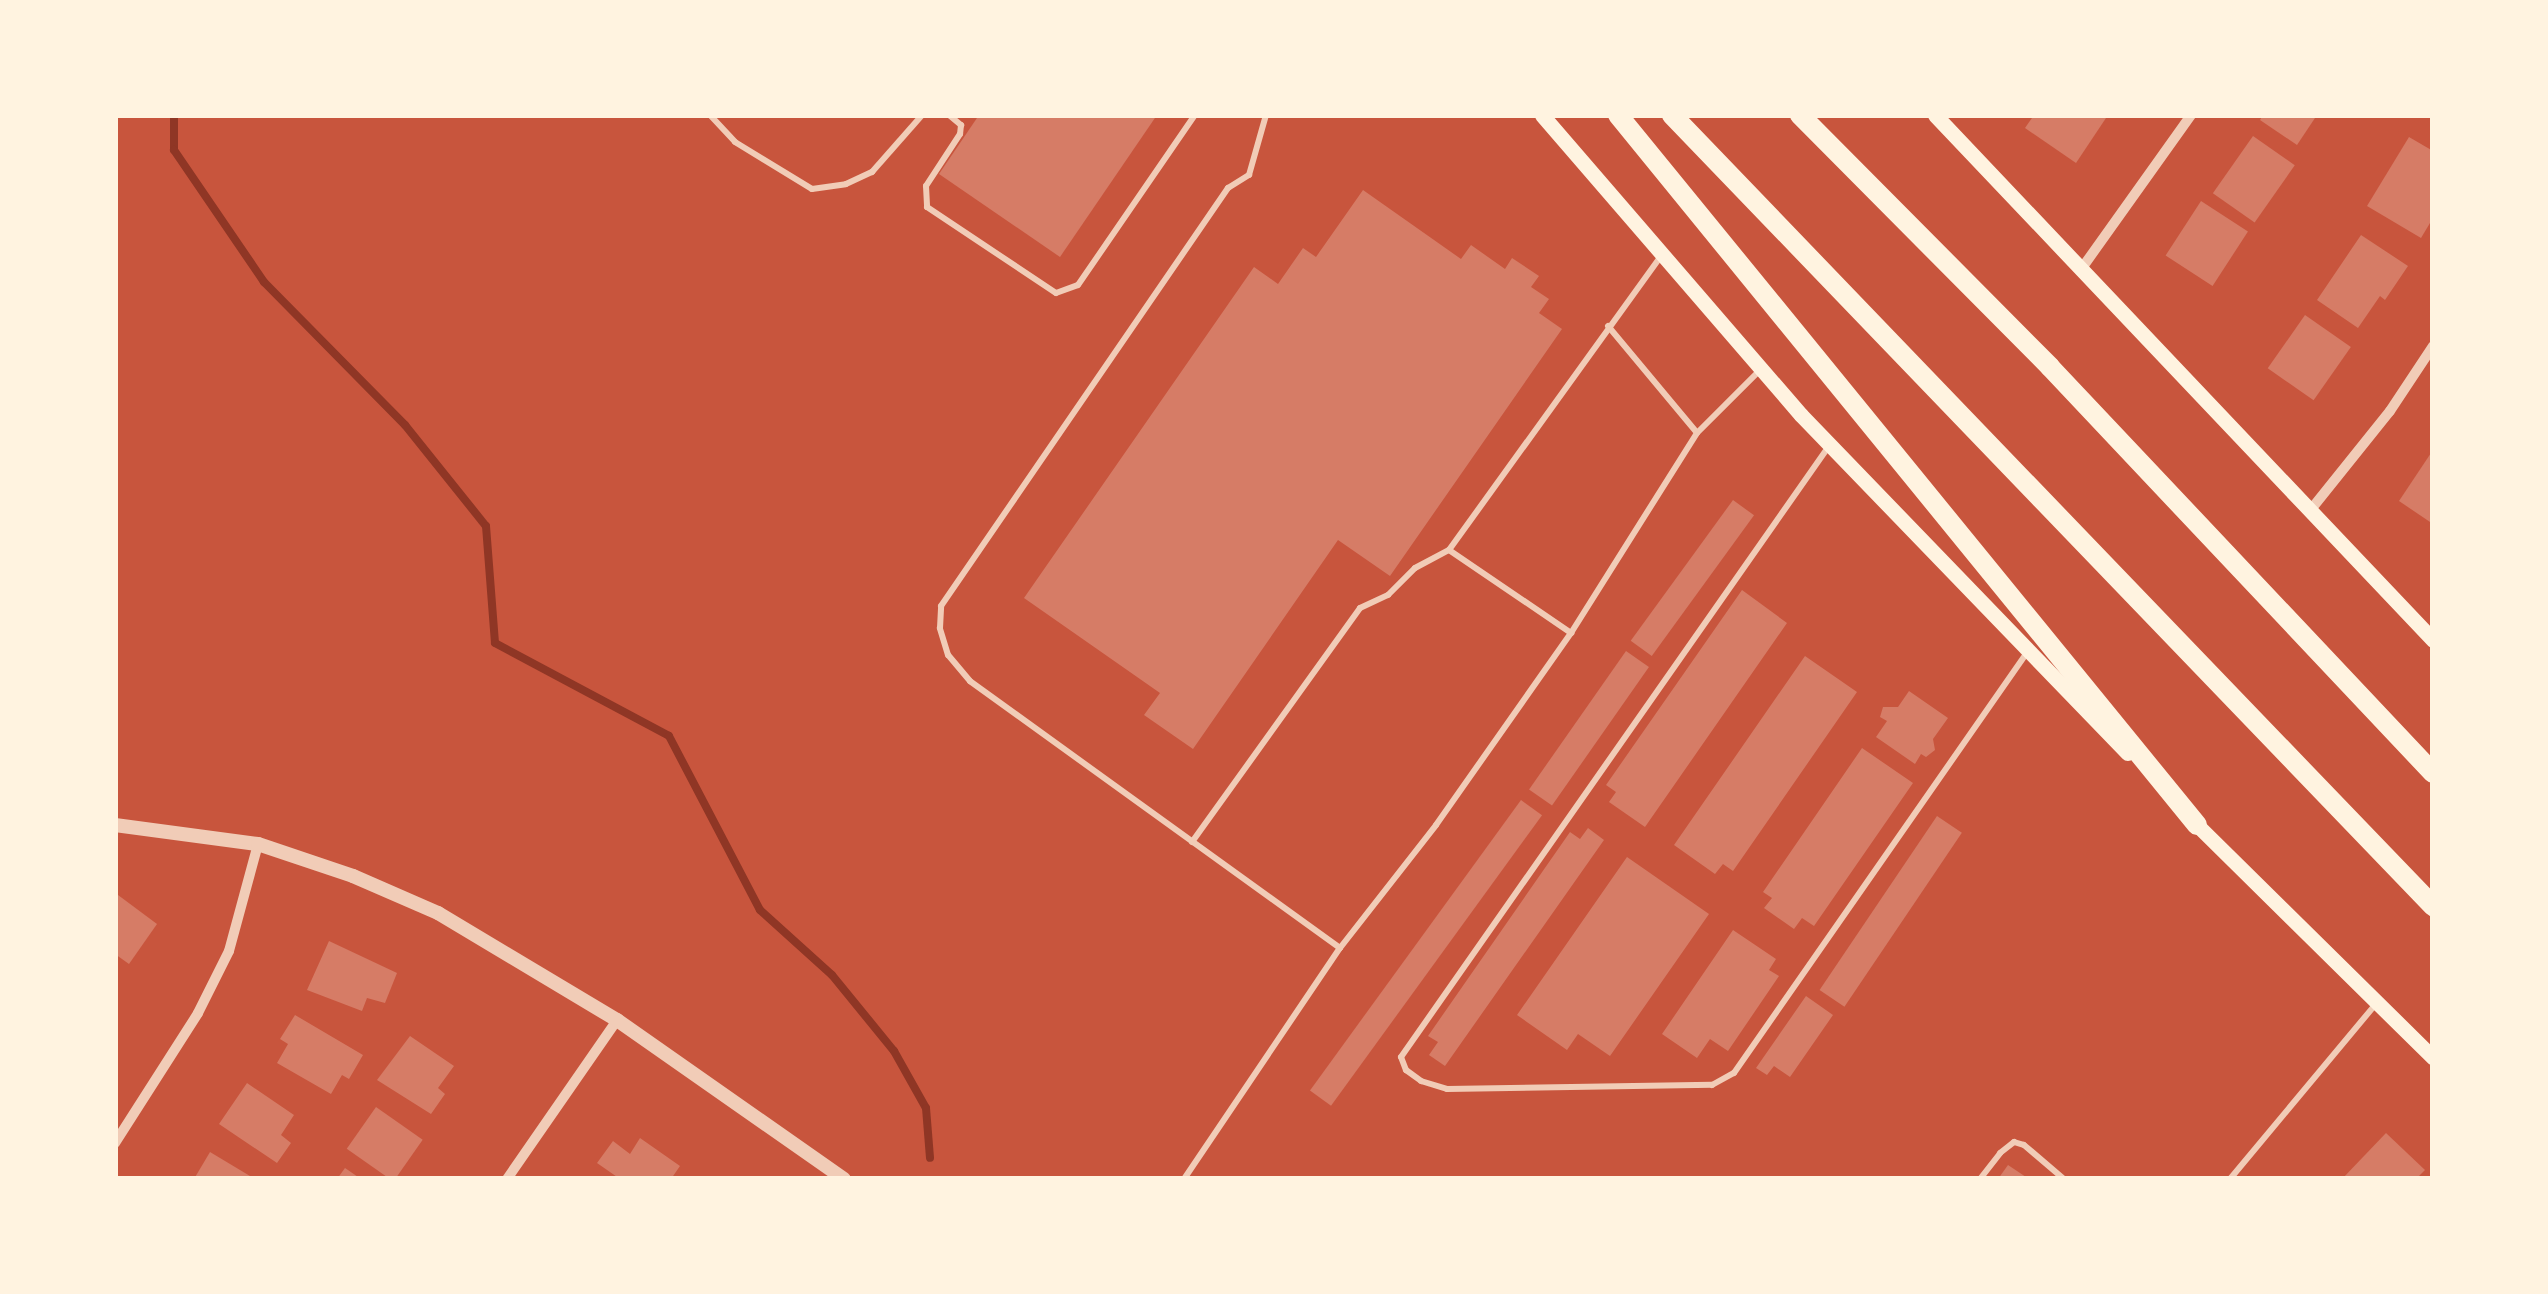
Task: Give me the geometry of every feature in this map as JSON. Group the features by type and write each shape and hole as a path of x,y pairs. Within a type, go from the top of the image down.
{"highway":[{"path":"1618,115 2197,825"},
{"path":"1672,115 2433,906"},
{"path":"1800,115 2050,366 2433,772"}],"main road":[{"path":"1542,115 1830,445 2197,825 2433,1058"},
{"path":"1935,115 2308,513 2433,640"}],"street":[{"path":"2082,268 2191,115"},
{"path":"2308,513 2390,411 2433,346"},
{"path":"115,825 258,844 354,876 438,913 616,1020 844,1179"},
{"path":"115,1143 198,1013 229,951 258,844"},
{"path":"508,1179 616,1020"}],"lane":[{"path":"710,115 734,142 812,189 846,184 872,172 922,115"},
{"path":"949,115 961,126 960,134 926,186 927,207 1056,293 1078,285 1194,115"},
{"path":"1266,115 1249,176 1228,188 941,606 940,628 948,655 970,681 1340,948"},
{"path":"1192,842 1360,608 1388,595 1415,568 1449,550 1662,254"},
{"path":"1608,326 1696,433"},
{"path":"1184,1179 1340,948 1436,826 1571,633 1696,433 1761,369"},
{"path":"1830,445 1401,1056 1406,1070 1420,1081 1447,1088 1712,1085 1734,1073 2028,651"},
{"path":"1449,550 1571,633"},
{"path":"2230,1179 2377,1003"},
{"path":"1980,1179 2000,1152 2014,1142 2064,1179"}],"building":[{"path":"979,115 1157,115 1060,257 939,174"},
{"path":"2034,115 2108,115 2076,163 2025,128"},
{"path":"2263,115 2317,115 2297,145 2260,120"},
{"path":"2253,136 2295,165 2255,223 2213,193"},
{"path":"2409,137 2433,151 2433,218 2421,238 2367,206"},
{"path":"1363,190 1461,259 1471,245 1505,269 1512,258 1539,276 1531,287 1549,299 1539,313 1562,329 1390,576 1338,540 1193,749 1144,715 1160,693 1024,598 1254,267 1278,284 1303,248 1316,257"},
{"path":"2201,201 2248,231 2213,286 2166,256"},
{"path":"2361,235 2408,266 2385,300 2380,296 2358,328 2317,300"},
{"path":"2305,315 2351,347 2314,400 2268,368"},
{"path":"2433,450 2433,524 2399,501"},
{"path":"1733,500 1754,515 1652,656 1631,641"},
{"path":"1742,590 1787,623 1645,827 1609,802 1616,792 1606,785"},
{"path":"1626,651 1649,667 1552,805 1529,789"},
{"path":"1805,656 1857,692 1733,871 1723,864 1715,874 1674,845"},
{"path":"1909,691 1948,718 1933,739 1935,750 1926,757 1921,754 1915,764 1876,737 1887,721 1880,717 1883,707 1898,707"},
{"path":"1862,748 1913,783 1814,926 1802,918 1794,929 1764,908 1772,898 1763,892"},
{"path":"1521,800 1542,815 1331,1106 1310,1090"},
{"path":"1937,816 1962,833 1844,1007 1820,990"},
{"path":"1588,828 1604,840 1445,1066 1429,1055 1438,1042 1428,1036 1570,832 1580,839"},
{"path":"1627,857 1709,914 1610,1056 1578,1034 1567,1050 1517,1015"},
{"path":"118,895 157,924 129,964 115,954"},
{"path":"1733,930 1776,959 1769,970 1779,976 1728,1051 1710,1039 1697,1058 1662,1034"},
{"path":"329,941 397,973 385,1003 367,998 362,1011 307,990"},
{"path":"1806,996 1833,1015 1790,1077 1774,1066 1767,1075 1756,1068"},
{"path":"295,1015 363,1055 349,1079 342,1075 331,1094 277,1063 288,1044 280,1039"},
{"path":"410,1036 454,1066 438,1088 445,1094 431,1114 377,1080"},
{"path":"247,1083 294,1115 281,1135 291,1143 277,1163 219,1124"},
{"path":"376,1107 423,1140 395,1179 347,1149"},
{"path":"2386,1133 2425,1170 2416,1179 2342,1179"},
{"path":"640,1138 680,1166 671,1179 620,1179 597,1163 613,1141 630,1154"},
{"path":"210,1152 255,1179 194,1179"},
{"path":"2008,1165 2029,1179 1998,1179"},
{"path":"345,1168 361,1179 337,1179"}],"waterway":[{"path":"174,115 174,150 264,282 405,425 486,526 495,643 669,736 760,910 832,975 894,1051 926,1108 930,1158"}]}
